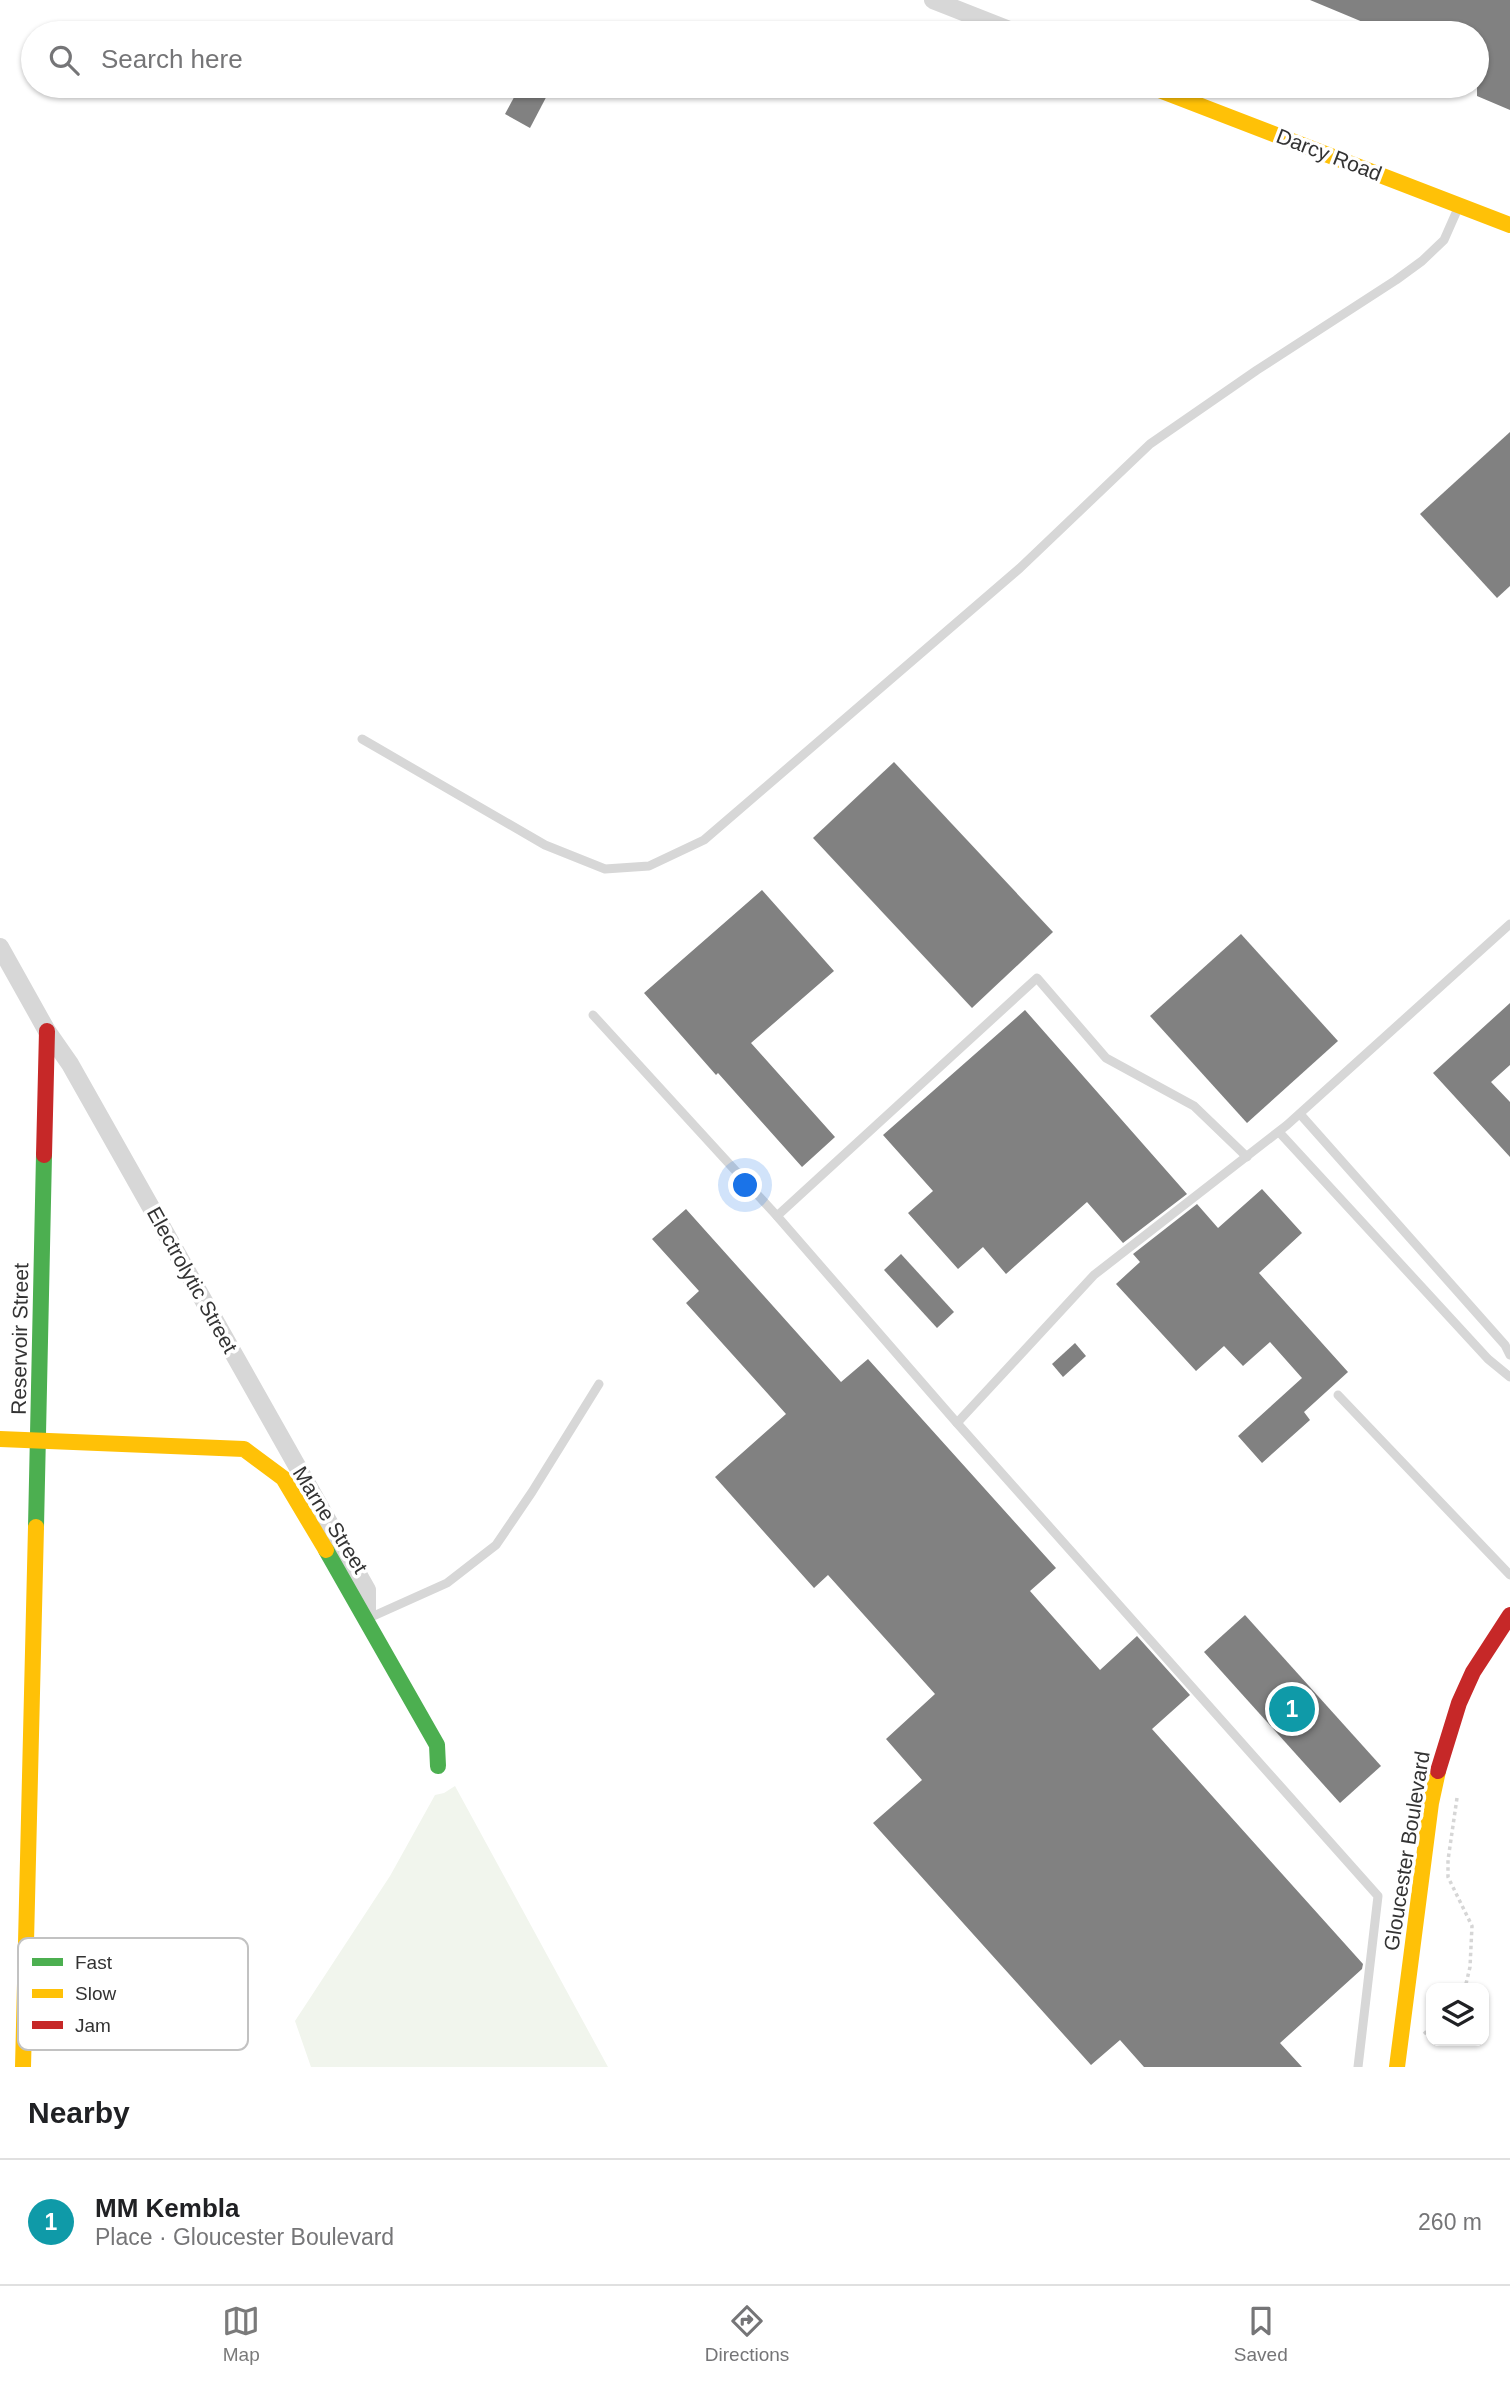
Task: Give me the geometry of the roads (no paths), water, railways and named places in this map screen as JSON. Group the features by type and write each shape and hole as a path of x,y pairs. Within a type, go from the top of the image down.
{"street":[{"path":"933,0 986,21"},
{"name":"Darcy Road","path":"1180,98 1510,225"},
{"name":"Electrolytic Street","path":"0,947 47,1031 70,1064 367,1590 367,1619"},
{"name":"Reservoir Street","path":"26,1938 47,1031"},
{"name":"Marne Street","path":"0,1439 244,1449 283,1478 367,1619 437,1745 438,1766"},
{"name":"Gloucester Boulevard","path":"1397,2067 1431,1803 1442,1754 1459,1703 1473,1672 1510,1615"}],"lane":[{"path":"362,739 545,845 605,869 649,866 704,840 1020,568 1150,444 1422,261 1444,240 1459,205"},
{"path":"957,1423 1094,1275 1279,1132 1510,925"},
{"path":"777,1216 1037,978 1106,1058 1194,1107 1247,1157"},
{"path":"593,1015 777,1216 957,1423 1378,1896 1358,2067"},
{"path":"1300,1114 1505,1345 1510,1355"},
{"path":"1279,1132 1489,1359 1510,1377"},
{"path":"367,1619 447,1583 496,1545 599,1384"},
{"path":"1338,1395 1510,1575"}],"place":[{"name":"MM Kembla","path":"1292,1709"}]}
